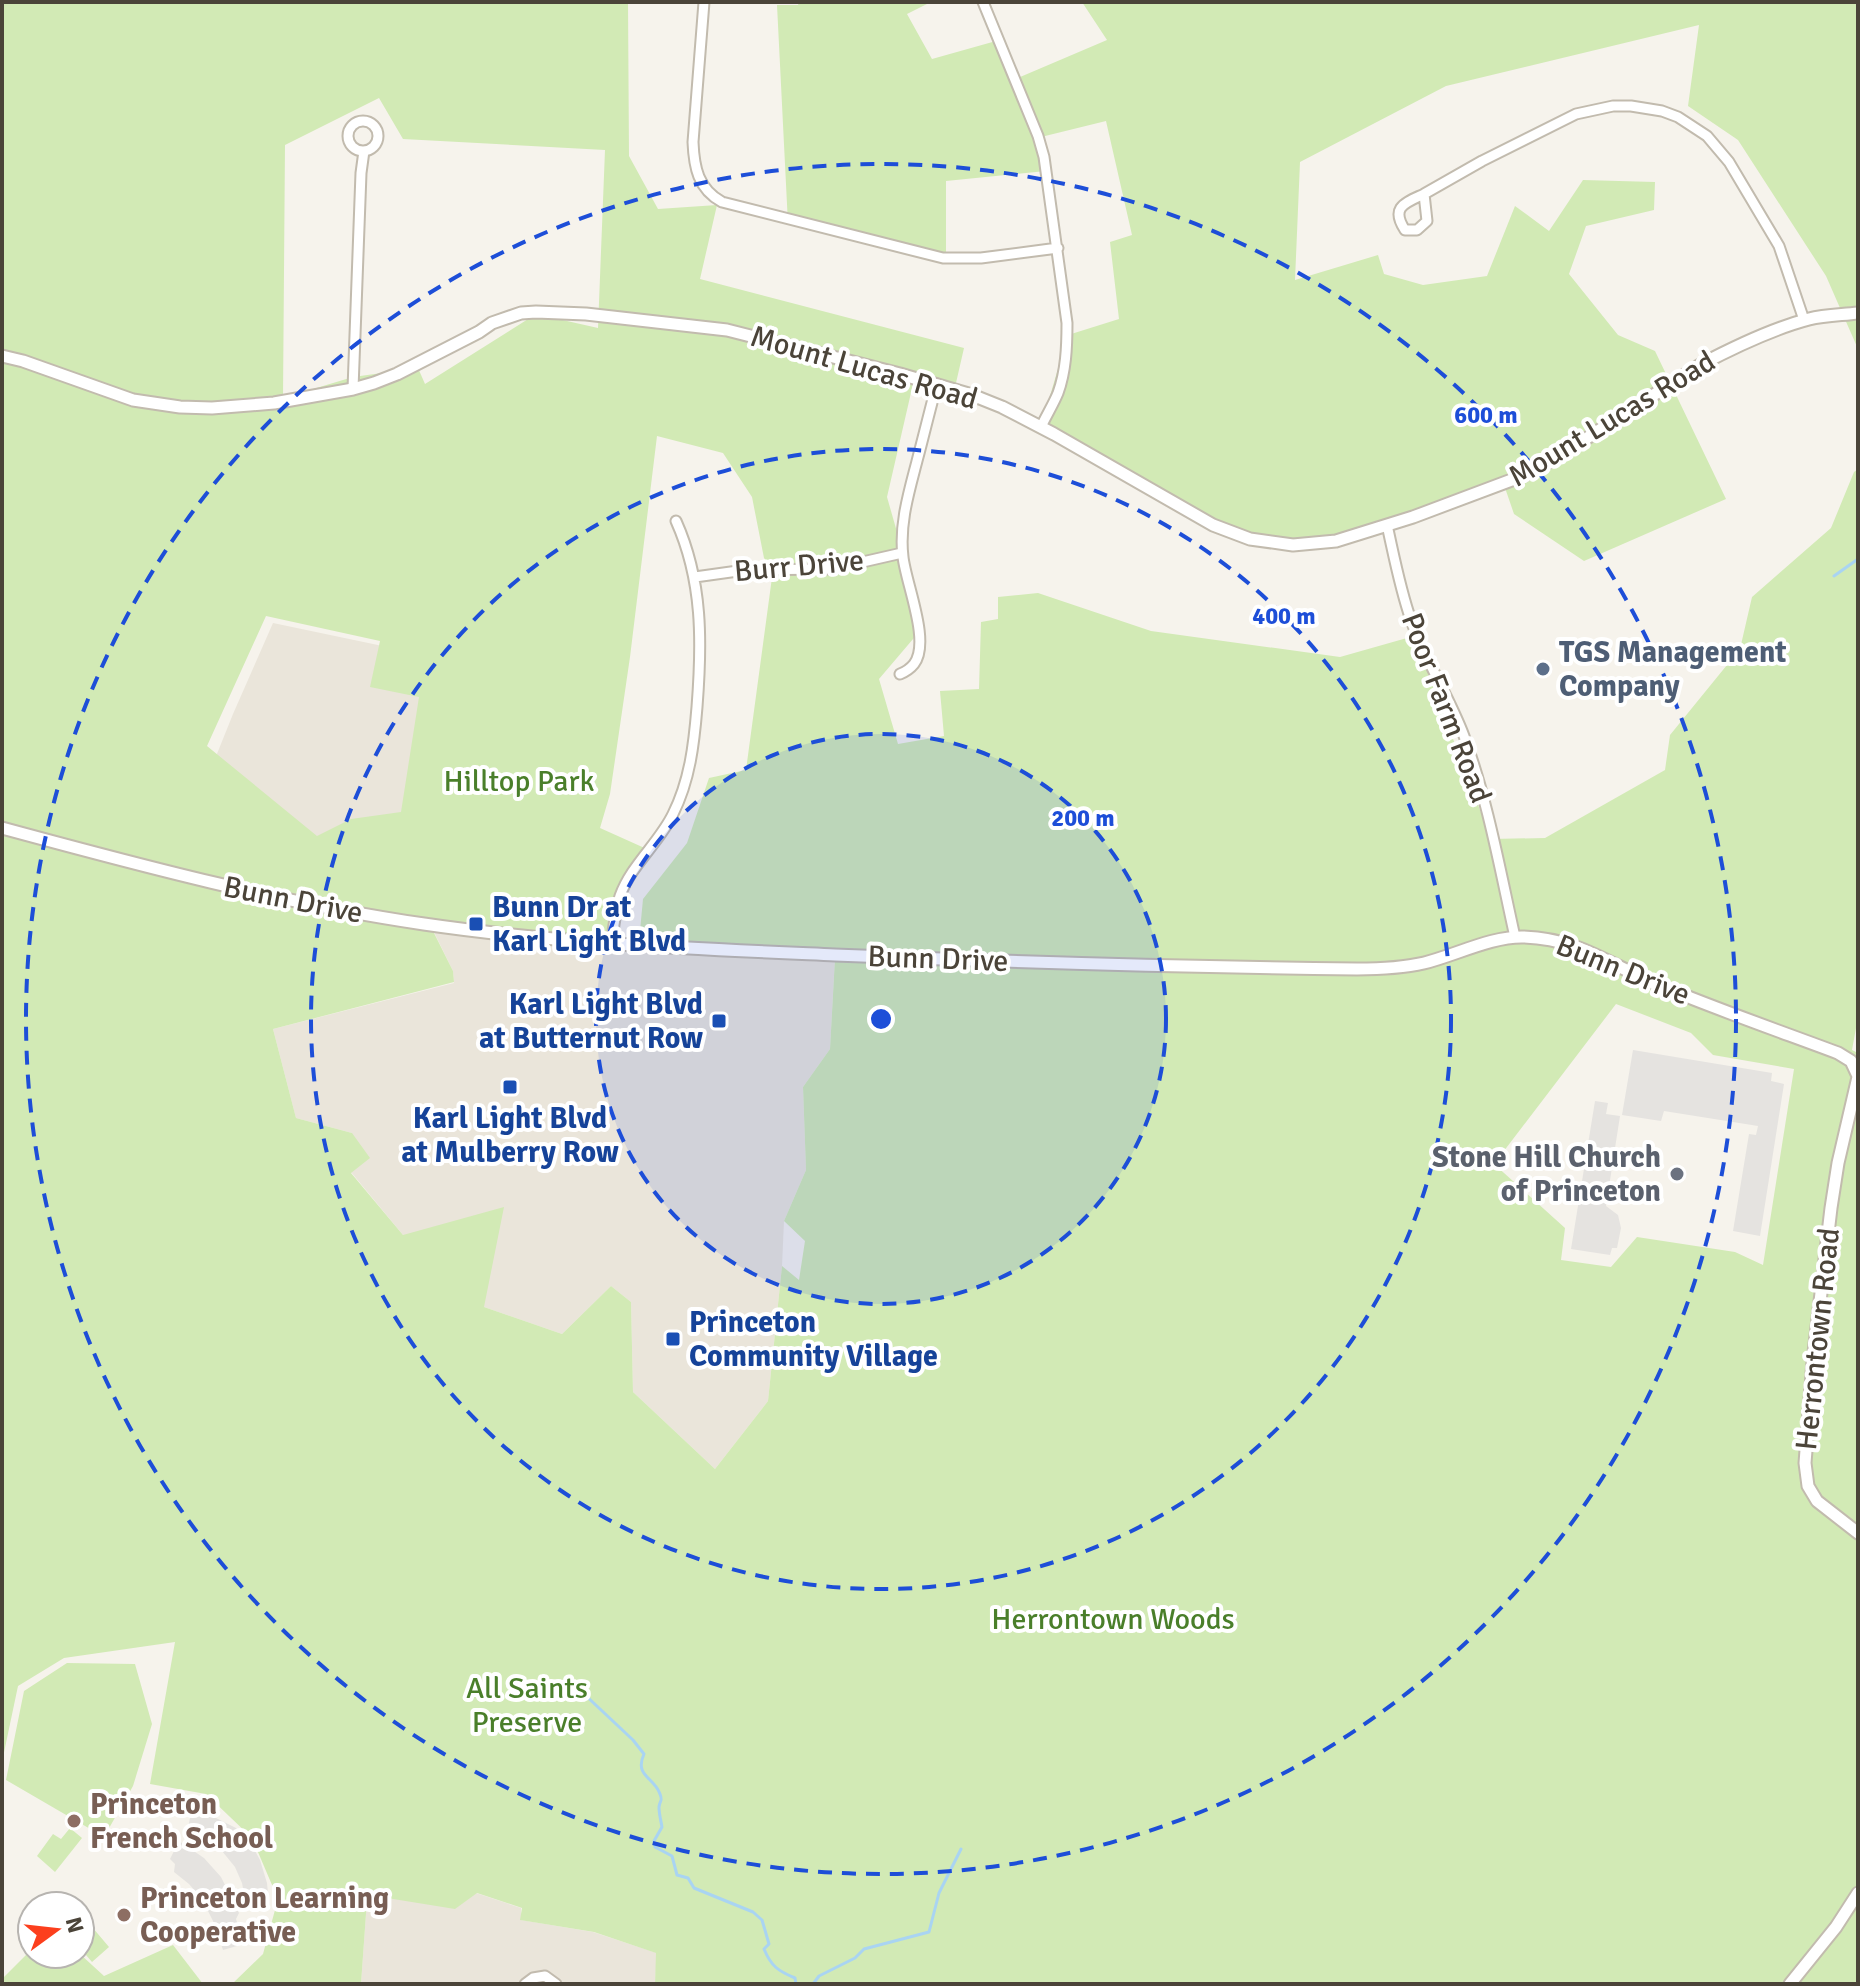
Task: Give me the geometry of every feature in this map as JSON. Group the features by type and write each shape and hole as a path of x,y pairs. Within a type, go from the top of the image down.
{"street":[{"path":"704,2 693,142 701,183 713,197 722,202 943,258 981,258 1058,248"},
{"path":"983,2 1038,136 1058,248 1067,345 1057,393 1041,427"},
{"path":"1424,194 1576,114 1613,106 1662,111 1678,117 1707,136 1729,162 1779,246 1804,320"},
{"path":"353,389 364,151"},
{"name":"Mount Lucas Road","path":"2,356 133,400 180,407 243,407 353,389 397,374 507,317 536,312 586,314 727,330 937,384 1002,407 1213,525 1273,544 1313,545 1387,525 1525,475 1700,365 1745,343 1804,320 1858,313"},
{"path":"900,674 915,663 920,648 916,616 904,572 902,527 937,384"},
{"path":"611,944 620,896 634,870 663,833 683,790 694,745 700,624 695,577 676,521"},
{"name":"Poor Farm Road","path":"1387,525 1411,620 1448,698 1473,765 1490,824 1515,937"},
{"name":"Burr Drive","path":"695,577 770,568 832,569 902,553"},
{"name":"Bunn Drive","path":"2,828 233,889 302,903 472,931 611,944 1022,962 1357,969 1425,963 1515,937 1553,939 1586,949 1657,985 1838,1053 1851,1061 1857,1073"},
{"name":"Herrontown Road","path":"1857,1073 1831,1208 1805,1463 1808,1486 1817,1501 1858,1533"},
{"path":"1790,1984 1836,1927 1858,1893"},
{"path":"525,1984 533,1978 545,1976 556,1984"}],"shaded area":[{"path":"273,623 435,657 407,917 170,871"},
{"name":"Princeton Community Village","path":"431,926 835,957 830,1049 803,1087 806,1170 784,1221 768,1401 715,1469 633,1392 631,1302 611,1286 562,1334 484,1307 403,1235 351,1172 352,1133 296,1118 273,1029 454,983 453,971"},
{"path":"1633,1050 1772,1073 1771,1081 1784,1084 1760,1236 1733,1231 1749,1134 1756,1135 1758,1126 1664,1111 1661,1121 1622,1115"},
{"path":"1595,1101 1608,1103 1606,1114 1620,1116 1606,1206 1618,1215 1621,1228 1617,1248 1612,1248 1610,1255 1571,1249"},
{"path":"191,1813 214,1817 236,1828 249,1840 260,1860 269,1904 246,1904 235,1867 222,1851 186,1838"},
{"path":"179,1841 204,1858 221,1877 239,1913 236,1919 244,1944 223,1950 202,1899 174,1872 175,1864 170,1859"},
{"path":"473,1892 521,1908 521,1920 593,1932 657,1953 655,1984 361,1984 367,1900"}],"green space":[{"path":"2,2 628,2 629,156 658,209 717,205 700,279 964,348 953,396 913,384 887,497 903,553 919,632 879,679 898,744 944,736 940,691 979,689 981,622 998,619 998,597 1038,593 1151,631 1340,657 1414,636 1491,839 1545,838 1665,770 1670,735 1740,649 1752,597 1831,528 1858,469 1858,1017 1852,1050 1858,1053 1858,1984 655,1984 656,1953 594,1932 520,1920 522,1908 477,1893 455,1909 387,1898 367,1900 361,1984 232,1984 263,1954 278,1899 252,1838 206,1794 150,1784 175,1642 64,1658 18,1686 2,1762","holes":["379,98 403,139 605,150 598,328 536,314 425,384 418,368 353,377 283,398 285,145","657,436 723,453 752,497 764,558 773,570 746,770 709,778 687,843 643,899 638,952 835,958 830,1049 803,1087 806,1170 784,1221 805,1241 799,1280 782,1266 768,1401 715,1469 633,1392 631,1302 611,1286 562,1334 484,1307 504,1207 403,1235 351,1173 370,1158 352,1133 296,1118 273,1029 454,982 453,971 431,927 611,944 627,881 649,850 600,828 610,794","266,616 380,641 370,687 419,697 401,812 351,819 317,836 207,746","1616,1004 1691,1033 1713,1055 1794,1069 1763,1265 1735,1252 1637,1237 1611,1267 1561,1260 1565,1228 1494,1164"]},
{"path":"799,2 931,2 907,14 932,59 996,41 1013,80 1107,40 1082,2 1858,2 1858,349 1826,276 1738,140 1688,106 1699,25 1446,86 1300,162 1295,280 1378,255 1384,274 1423,285 1487,276 1515,206 1549,231 1583,180 1655,182 1654,210 1586,226 1569,274 1618,335 1655,351 1726,499 1584,561 1514,514 1503,482 1311,543 1244,537 1039,433 1068,335 1119,319 1110,242 1132,235 1106,121 1041,137 1046,171 946,181 946,262 788,224 777,5 798,5"},
{"path":"67,1663 135,1664 152,1724 133,1786 104,1837 6,1780 24,1691"},
{"path":"70,1828 82,1838 55,1872 37,1856 53,1834 61,1839"},
{"path":"96,1932 109,1947 96,1958"},
{"path":"173,1945 203,1984 2,1984 2,1979 16,1965 16,1970 96,1969 104,1976"}],"waterway":[{"path":"1834,576 1858,559"},
{"path":"573,1693 583,1693 644,1754 641,1767 661,1798 662,1827 654,1841 655,1847 672,1856 677,1875 688,1878 694,1888 753,1912 762,1920 769,1944 764,1949 769,1960 795,1978 796,1984"},
{"path":"813,1984 819,1976 855,1958 864,1949 929,1932 939,1893 961,1849"}],"place":[{"name":"TGS Management Company","path":"1543,669"},
{"name":"Bunn Dr at Karl Light Blvd","path":"476,924"},
{"name":"Karl Light Blvd at Butternut Row","path":"719,1021"},
{"name":"Karl Light Blvd at Mulberry Row","path":"510,1087"},
{"name":"Stone Hill Church of Princeton","path":"1677,1174"},
{"name":"Princeton Community Village","path":"673,1339"},
{"name":"Princeton French School","path":"74,1821"},
{"name":"Princeton Learning Cooperative","path":"124,1915"}],"park label":[{"name":"Hilltop Park","path":"519,781"},
{"name":"Herrontown Woods","path":"1113,1619"},
{"name":"All Saints Preserve","path":"527,1705"}]}
